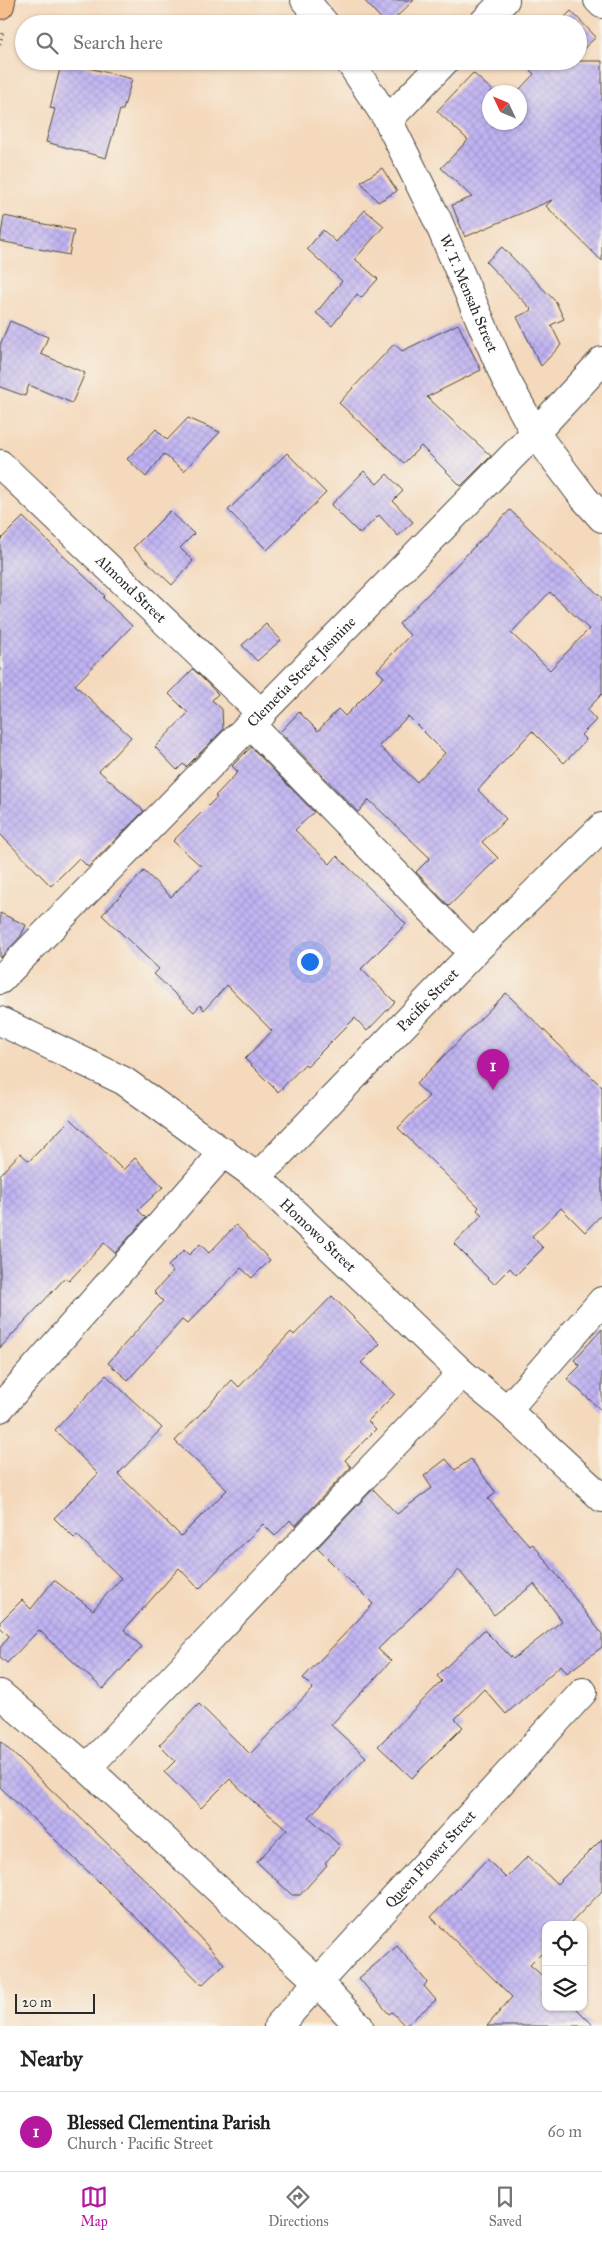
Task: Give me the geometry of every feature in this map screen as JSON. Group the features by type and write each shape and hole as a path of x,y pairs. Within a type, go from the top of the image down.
{"main road":[{"path":"0,5 1,0"}],"street":[{"path":"305,0 318,15"},
{"path":"491,15 505,0"},
{"path":"598,0 602,4"},
{"name":"W. T. Mensah Street","path":"356,70 388,120 437,219 505,378 535,433 584,498 602,518"},
{"path":"388,120 436,70"},
{"name":"Clemetia Street Jasmine","path":"0,980 535,433 602,361"},
{"name":"Almond Street","path":"0,464 256,719 473,953"},
{"name":"Pacific Street","path":"257,1176 473,953 602,827"},
{"name":"Homowo Street","path":"0,1020 124,1081 257,1176 462,1373 507,1410 602,1498"},
{"path":"0,1408 224,1152"},
{"path":"507,1410 602,1301"},
{"path":"87,1768 462,1373"},
{"name":"Queen Flower Street","path":"278,2026 583,1692"},
{"path":"0,1694 87,1768 318,1982 359,2026"}],"building":[{"path":"364,0 414,0 398,15 378,15"},
{"path":"571,11 575,15 567,15"},
{"path":"587,28 596,37 587,46"},
{"path":"587,61 602,61 602,261 546,206 552,200 465,237 452,205 472,197 441,168 468,140 437,111 473,73 486,85 482,85 482,130 527,130 527,85 524,85 534,74 530,70 587,70"},
{"path":"60,70 97,70 132,79 123,110 120,110 106,158 46,142 55,109 50,108"},
{"path":"382,168 397,191 378,202 361,182"},
{"path":"365,210 384,226 355,259 378,279 361,298 357,294 332,326 316,313 342,281 307,249 323,230 336,242"},
{"path":"4,216 74,230 69,255 0,241"},
{"path":"502,247 556,302 564,319 551,325 561,345 541,366 517,317 532,310 486,262"},
{"path":"10,321 48,337 41,354 85,373 72,403 29,385 25,396 0,387 0,345"},
{"path":"458,324 481,370 427,397 491,456 461,486 421,446 404,463 339,403 394,344 402,351"},
{"path":"188,418 220,432 184,471 164,454 146,477 127,459 156,429 167,440"},
{"path":"287,453 326,493 267,550 228,510"},
{"path":"364,471 377,484 387,474 403,491 393,501 413,522 398,536 379,515 360,534 331,505"},
{"path":"510,510 602,598 602,694 587,710 596,720 581,735 586,740 564,763 532,731 478,790 506,819 482,842 498,858 449,906 416,872 430,858 369,800 358,812 280,732 299,712 318,731 338,709 345,716 384,677 377,670 410,635 399,624","holes":["550,592 589,629 550,670 511,633","408,716 445,753 417,782 379,746"]},
{"path":"170,511 194,534 180,548 193,561 172,585 133,548"},
{"path":"23,517 105,596 103,598 132,626 75,685 131,737 99,771 144,811 88,867 79,858 51,886 0,834 0,540"},
{"path":"266,624 281,640 257,661 242,645"},
{"path":"193,669 218,694 212,700 222,709 223,730 186,767 183,764 177,770 155,747 188,713 169,694"},
{"path":"251,747 314,812 295,830 330,864 337,856 406,924 361,969 395,1002 367,1031 355,1018 278,1092 245,1059 272,1031 227,985 204,1010 200,1005 194,1012 154,974 159,969 102,915 144,871 171,897 201,866 173,841 217,797 215,796 238,772 232,766"},
{"path":"0,913 26,925 21,936 0,958"},
{"path":"506,993 602,1087 602,1214 585,1232 561,1208 532,1236 543,1248 516,1275 510,1268 494,1284 454,1244 482,1215 477,1210 479,1207 398,1128 429,1096 416,1084"},
{"path":"71,1119 123,1170 135,1158 163,1187 138,1210 146,1218 115,1253 104,1243 69,1281 65,1278 0,1348 0,1175 20,1153 29,1161"},
{"path":"236,1225 270,1260 252,1278 241,1268 187,1324 182,1320 128,1380 108,1363 163,1301 154,1292 173,1272 168,1266 184,1250 189,1255 200,1244 209,1253"},
{"path":"332,1296 380,1344 361,1363 395,1394 368,1421 376,1429 345,1460 351,1467 295,1526 290,1520 275,1536 263,1524 199,1589 179,1568 124,1630 142,1647 103,1689 39,1630 7,1663 0,1657 0,1648 9,1636 0,1627 0,1622 22,1600 31,1609 54,1580 93,1610 121,1578 77,1535 74,1538 54,1518 98,1474 55,1430 106,1375 162,1428 118,1474 181,1536 227,1490 175,1441 232,1380 239,1387 291,1332 294,1335"},
{"path":"602,1329 602,1411 567,1379 580,1366 574,1360"},
{"path":"446,1459 455,1470 471,1459 496,1493 488,1499 530,1546 533,1544 602,1634 602,1647 567,1673 561,1665 506,1714 484,1689 455,1719 463,1727 412,1778 378,1746 442,1681 437,1676 484,1630 513,1659 562,1621 534,1584 494,1615 459,1570 378,1649 391,1661 331,1725 366,1757 309,1817 340,1846 325,1863 327,1865 300,1895 292,1895 257,1862 287,1829 255,1803 230,1779 201,1808 164,1772 175,1761 159,1745 199,1704 250,1754 313,1688 303,1678 373,1604 317,1548 373,1489 397,1514 432,1488 424,1476"},
{"path":"0,1741 158,1892 224,1964 202,1985 148,1929 0,1787"},
{"path":"602,1839 602,1891 573,1921 542,1921 542,1953 530,1965 542,1976 542,2011 579,2011 594,2026 487,2026 512,1997 431,1917 487,1859 506,1878 528,1856 557,1884"},
{"path":"397,1946 427,1982 424,1986 436,2000 405,2026 392,2012 389,2014 359,1978"}],"place":[{"name":"Blessed Clementina Parish","path":"493,1090"}]}
